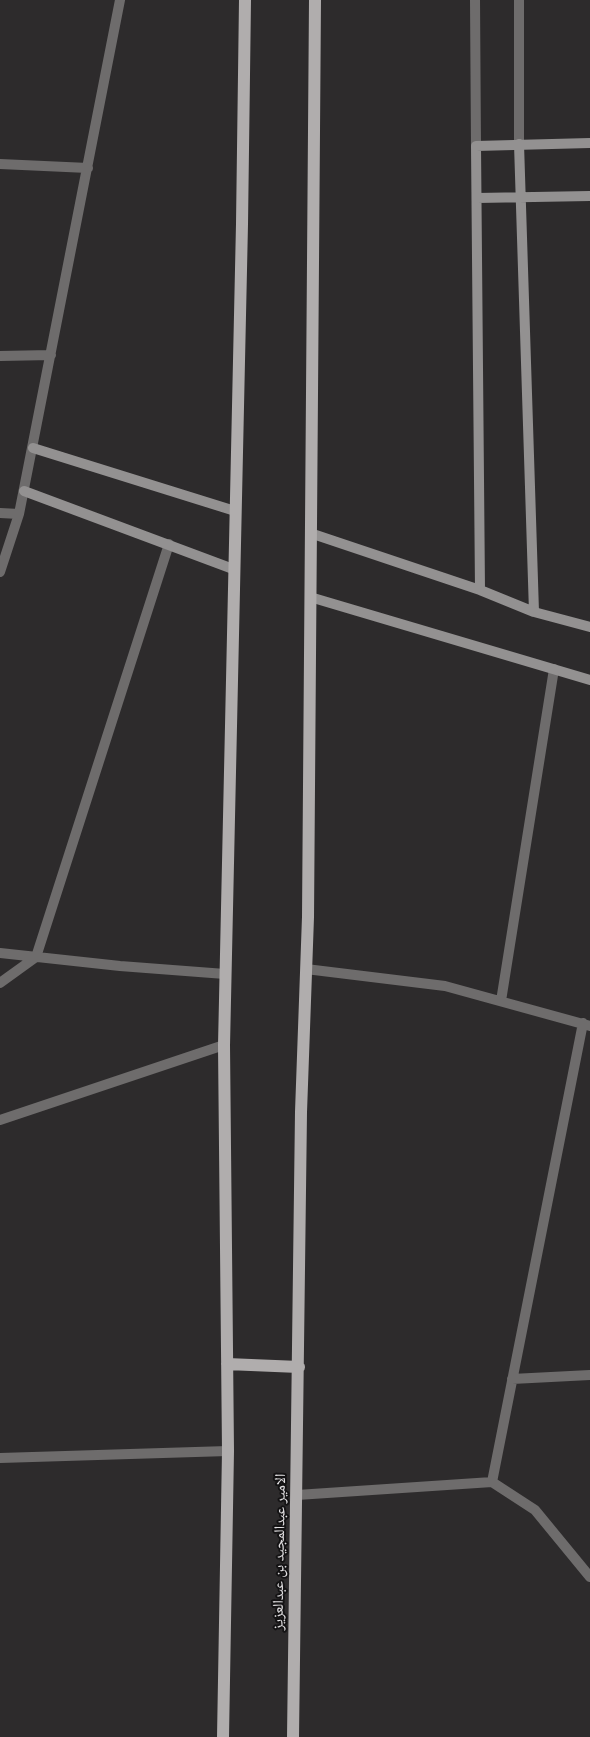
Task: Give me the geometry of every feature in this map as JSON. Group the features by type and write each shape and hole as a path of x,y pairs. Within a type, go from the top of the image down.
{"main road":[{"path":"223,1737 228,1451 224,1045 242,224 245,0"},
{"name":"الامير عبدالمجيد بن عبدالعزيز","path":"293,1737 301,1112 306,969 315,0"},
{"path":"227,1364 299,1368"}],"street":[{"path":"0,572 19,514 24,491 120,0"},
{"path":"475,0 480,590"},
{"path":"519,0 519,144 534,612"},
{"path":"476,146 590,143"},
{"path":"0,164 88,168"},
{"path":"477,198 590,196"},
{"path":"0,356 51,355"},
{"path":"33,448 235,511"},
{"path":"24,491 233,569"},
{"path":"0,513 19,514"},
{"path":"310,533 480,590 534,612 590,627"},
{"path":"0,983 36,957 169,544"},
{"path":"310,597 590,680"},
{"path":"501,1001 554,669"},
{"path":"0,953 225,974"},
{"path":"306,969 445,986 587,1024 492,1482"},
{"path":"0,1120 224,1045"},
{"path":"512,1379 590,1375"},
{"path":"0,1458 228,1451"},
{"path":"297,1495 492,1482 535,1510 590,1577"}]}
